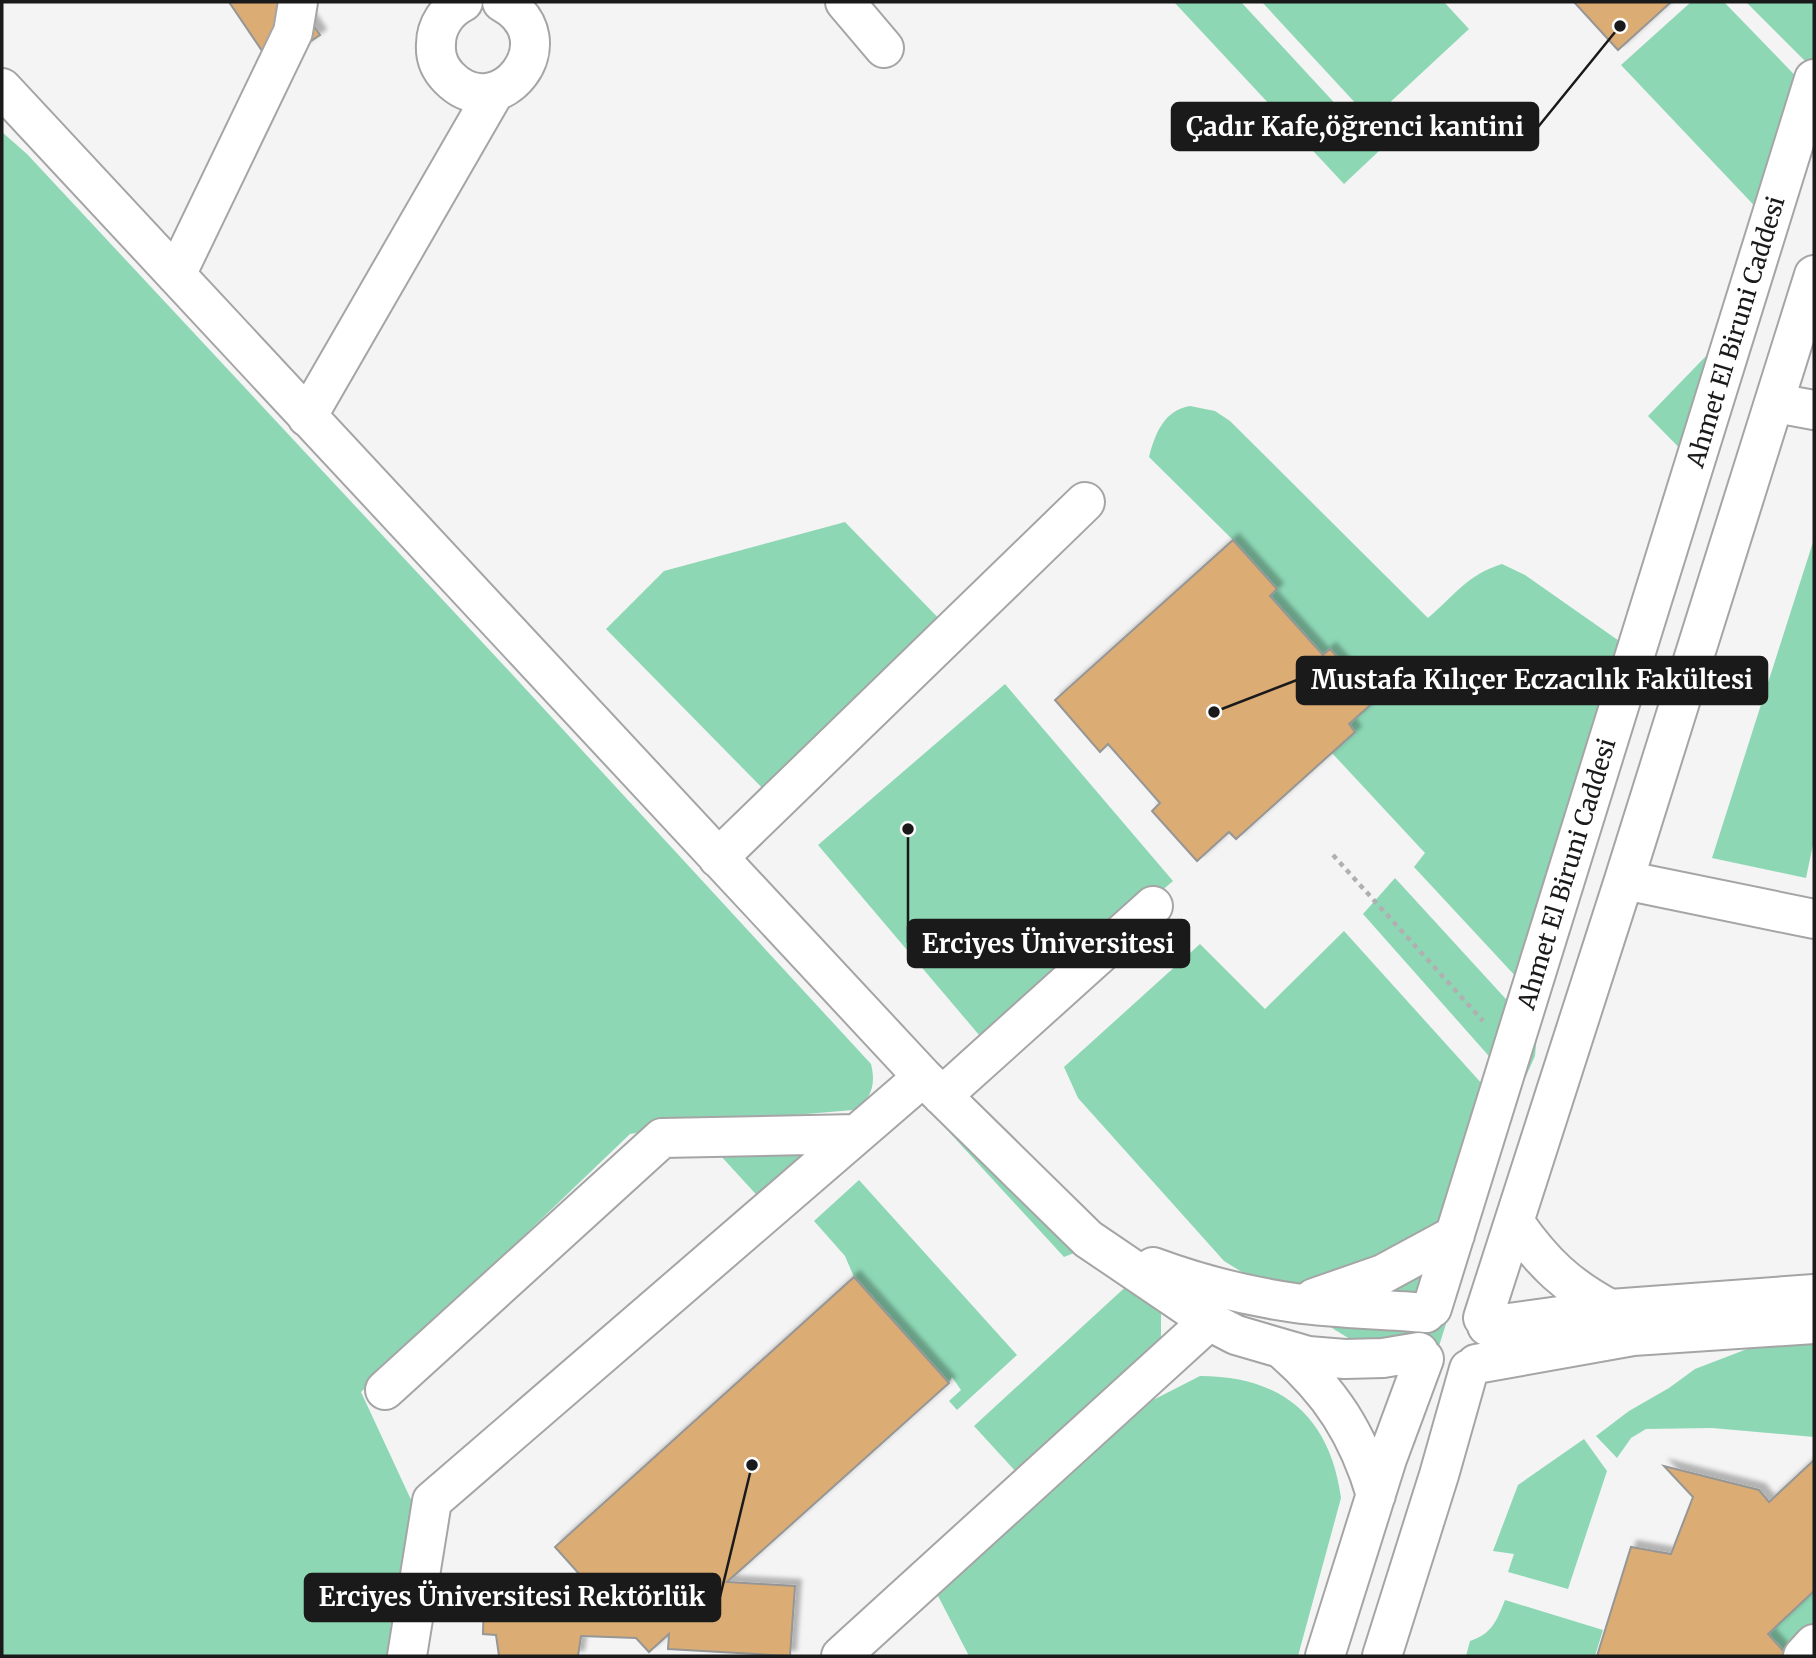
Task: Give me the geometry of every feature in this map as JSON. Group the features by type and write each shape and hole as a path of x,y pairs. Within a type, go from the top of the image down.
{"street":[{"path":"176,275 293,32 298,2"},
{"path":"463,2 451,10 440,24 436,42 438,60 446,76 460,87 477,92 503,88 518,77 527,61 530,44 522,18 502,2"},
{"path":"845,2 884,48"},
{"name":"Ahmet El Biruni Caddesi","path":"1429,1310 1455,1235 1814,79"},
{"path":"2,88 933,1087 1088,1239 1209,1321 1236,1335 1308,1356 1345,1359 1422,1356 1437,1370 1445,1373 1461,1372 1472,1366 1633,1336 1814,1324"},
{"path":"307,417 495,91"},
{"path":"1485,1322 1814,275"},
{"path":"1775,403 1814,411"},
{"path":"718,858 1086,502"},
{"path":"1624,880 1814,919"},
{"path":"407,1656 432,1501 857,1135 933,1087 1153,906"},
{"path":"385,1390 662,1138 857,1135"},
{"path":"1515,1223 1533,1249 1554,1272 1581,1293 1610,1309"},
{"path":"1296,1303 1340,1291 1383,1274 1455,1235"},
{"path":"1088,1239 1138,1262 1189,1280 1242,1294 1296,1303 1429,1310 1447,1301 1464,1303 1478,1312 1485,1322 1488,1334 1486,1351 1472,1366 1382,1656"},
{"path":"1485,1322 1610,1309 1814,1294"},
{"path":"1325,1656 1422,1356 1418,1328 1429,1310"},
{"path":"841,1656 1209,1321"},
{"path":"1283,1350 1304,1368 1339,1410 1363,1456 1376,1495"},
{"path":"1803,1656 1814,1644"}],"path":[{"path":"1332,855 1511,1053"}],"green space":[{"path":"1174,2 1241,2 1379,151 1344,184"},
{"path":"1262,2 1444,2 1469,29 1371,120"},
{"path":"1691,2 1724,2 1814,95 1814,109 1786,239 1621,65"},
{"path":"1746,2 1814,2 1814,70"},
{"path":"2,132 27,154 510,672 871,1064 871,1091 865,1101 853,1110 691,1124 630,1134 361,1392 419,1517 409,1656 2,1656"},
{"path":"1737,324 1751,330 1754,339 1706,475 1648,416"},
{"path":"1190,406 1215,411 1230,421 1428,618 1470,580 1502,564 1525,575 1652,664 1533,995 1414,867 1425,853 1332,753 1355,732 1349,724 1376,700 1331,649 1323,655 1270,596 1233,540 1149,457 1162,424 1173,412"},
{"path":"845,522 951,631 776,802 606,629 664,571"},
{"path":"1814,539 1814,840 1806,878 1712,858"},
{"path":"1005,684 1173,881 985,1042 818,845"},
{"path":"1395,878 1537,1033 1535,1056 1526,1076 1511,1081 1363,914"},
{"path":"1344,931 1511,1116 1435,1359 1353,1341 1224,1261 1078,1098 1064,1067 1200,944 1265,1009"},
{"path":"948,1115 1083,1243 1074,1253 1064,1257 938,1120"},
{"path":"840,1136 765,1204 720,1155"},
{"path":"859,1180 1017,1355 957,1410 949,1401 961,1390 952,1377 949,1383 854,1277 845,1256 814,1221"},
{"path":"1132,1281 1161,1311 1161,1342 1018,1474 974,1426"},
{"path":"1814,1341 1814,1437 1712,1428 1646,1429 1631,1438 1617,1458 1596,1436 1629,1411 1695,1369 1770,1343"},
{"path":"1200,1376 1229,1378 1255,1384 1277,1393 1297,1406 1313,1423 1326,1444 1335,1469 1341,1498 1298,1656 969,1656 936,1592 1153,1400"},
{"path":"1584,1439 1607,1471 1568,1589 1508,1572 1514,1554 1493,1551 1518,1485"},
{"path":"1814,1591 1814,1656 1788,1656 1768,1634"},
{"path":"1505,1600 1603,1630 1595,1656 1466,1656 1470,1641 1489,1630"}],"building":[{"path":"229,2 298,2 320,35 273,67"},
{"path":"1574,2 1671,2 1618,50"},
{"path":"1233,540 1277,589 1270,596 1323,655 1330,649 1376,700 1349,724 1355,732 1236,839 1229,832 1197,861 1152,811 1160,803 1108,744 1100,752 1055,700"},
{"path":"854,1277 949,1383 727,1582 795,1586 790,1656 668,1649 669,1634 649,1652 636,1638 581,1636 578,1656 499,1656 496,1635 483,1634 484,1594 599,1596 555,1547"},
{"path":"1814,1460 1814,1591 1768,1634 1788,1656 1597,1656 1631,1547 1671,1554 1693,1497 1664,1466 1759,1490 1769,1502"}],"place":[{"name":"Çadır Kafe,öğrenci kantini","path":"1620,26"},
{"name":"Mustafa Kılıçer Eczacılık Fakültesi","path":"1214,712"},
{"name":"Erciyes Üniversitesi","path":"908,829"},
{"name":"Erciyes Üniversitesi Rektörlük","path":"752,1465"}]}
